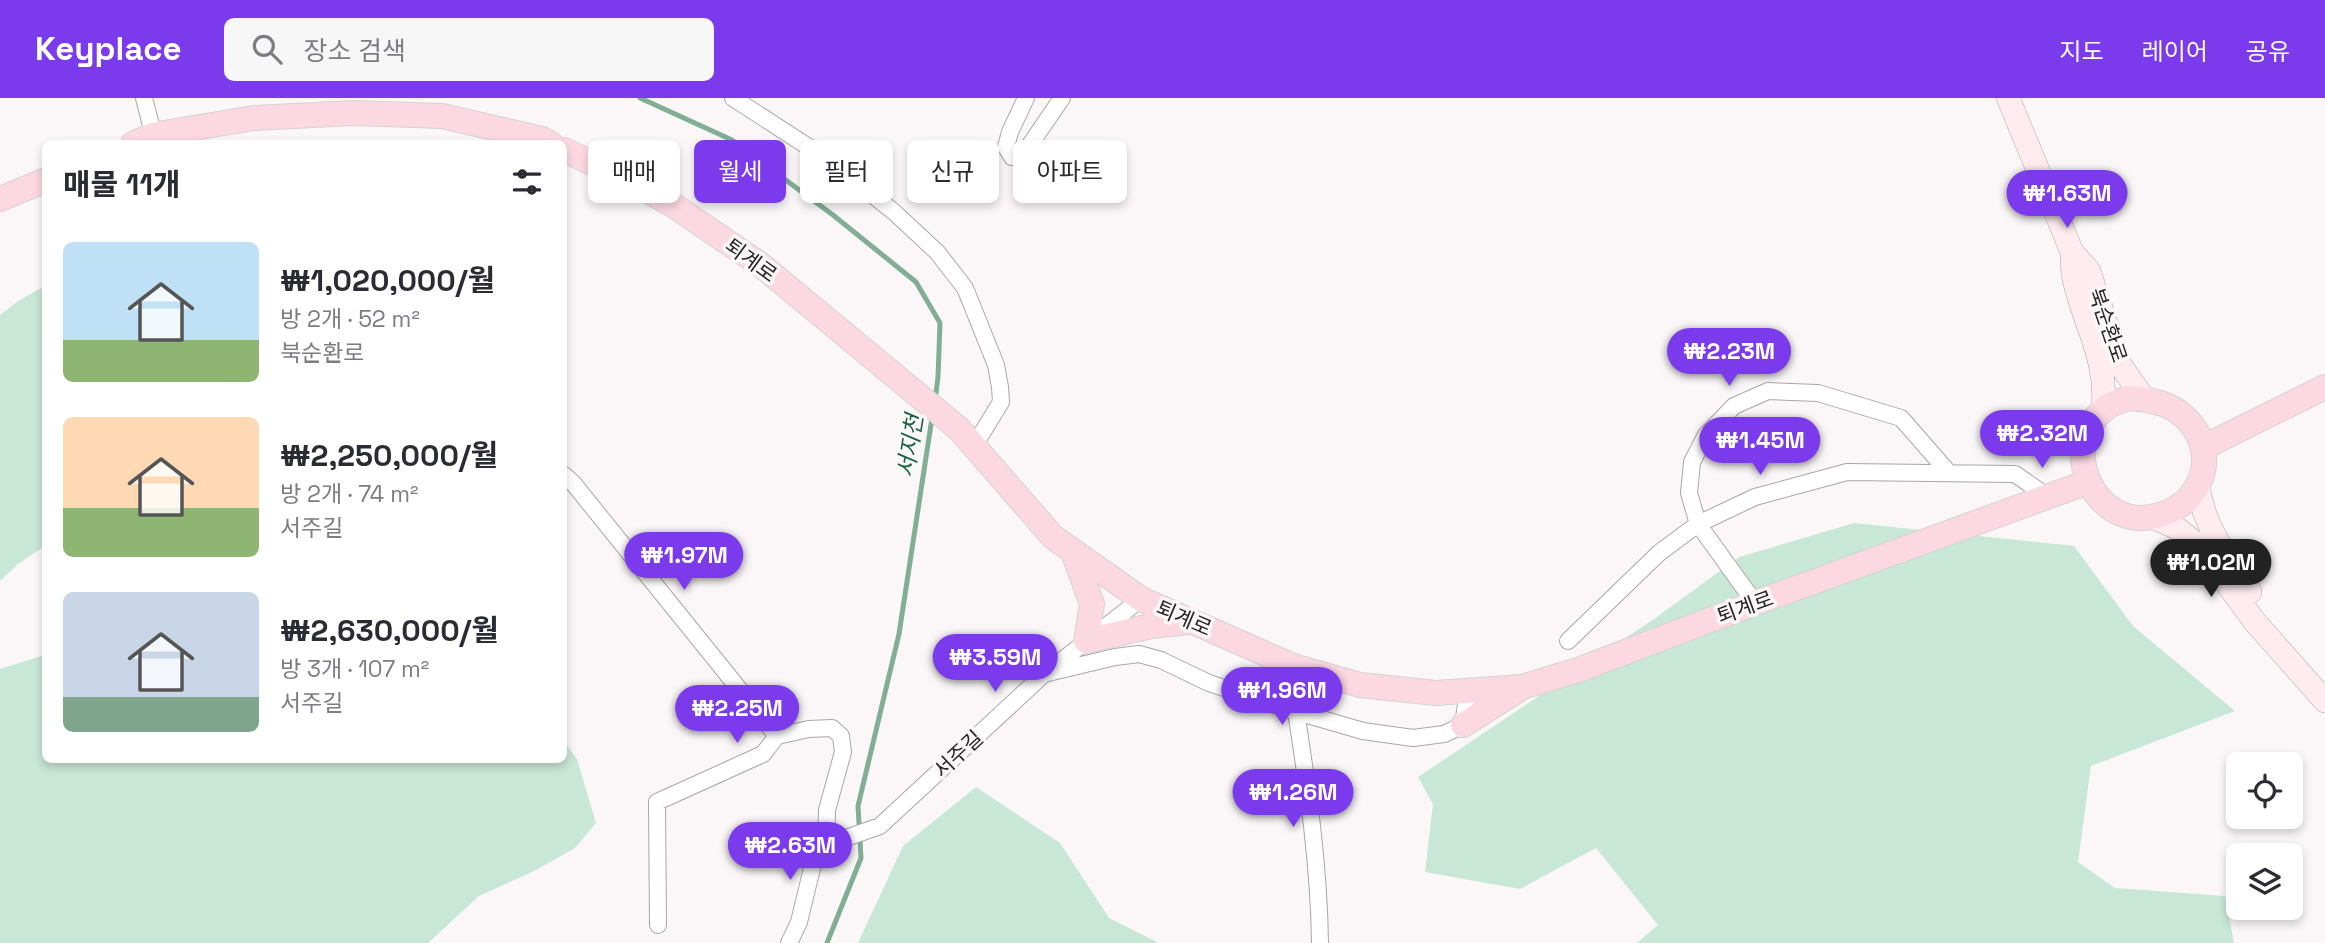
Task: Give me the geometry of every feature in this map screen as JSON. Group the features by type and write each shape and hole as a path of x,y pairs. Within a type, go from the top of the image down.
{"main road":[{"path":"152,140 254,118 353,113 442,116 544,140"},
{"name":"퇴계로","path":"567,150 629,180 676,207 761,265 893,373 966,438 1053,537 1141,599 1293,666 1360,685 1436,693 1522,687 1578,670 2088,482"},
{"path":"0,199 42,182"},
{"path":"2204,447 2325,387"},
{"path":"2127,398 2144,399 2179,412 2194,429 2204,447 2204,466 2198,485 2186,500 2171,512 2152,517 2132,517 2114,510 2099,498 2088,482 2082,462 2084,441 2093,422 2108,407 2127,398"},
{"path":"1073,551 1092,604 1086,641 1151,626 1193,622"},
{"path":"1463,725 1522,687"}],"street":[{"path":"144,98 147,140"},
{"path":"733,98 827,159 894,212 937,252 965,288 996,365 1001,402 966,438"},
{"path":"1026,98 1010,132 1006,148 1012,157 1023,155 1062,98"},
{"name":"북순환로","path":"2008,98 2072,252 2074,278 2103,370 2103,411"},
{"name":"북순환로","path":"2072,252 2089,271 2119,363 2144,399"},
{"path":"1755,603 1698,524 1689,493 1692,462 1706,435 1734,406 1768,391 1818,393 1901,418 1949,473"},
{"path":"1568,641 1659,553 1698,524 1755,497 1847,472 2015,474 2048,497"},
{"path":"567,478 777,736"},
{"path":"2198,485 2200,505 2210,529 2287,655"},
{"path":"2152,517 2175,527 2199,546 2255,622 2325,701"},
{"name":"서주길","path":"830,844 880,826 1043,675 1141,599"},
{"path":"1043,675 1115,657 1139,654 1161,660 1209,683 1296,712 1363,731 1413,738 1444,734 1463,725 1468,691"},
{"path":"1296,712 1307,778 1320,912 1320,943"},
{"path":"658,925 657,802 763,754 777,736 809,729 832,728 841,736 843,752 827,810 830,844 815,856 799,922 789,943"}],"green space":[{"path":"42,288 42,548 18,564 0,581 0,315"},
{"path":"1854,523 2074,546 2133,626 2235,711 2091,766 2078,862 2115,888 2225,896 2226,920 2230,920 2234,943 1637,943 1658,925 1596,848 1520,889 1425,872 1433,804 1418,777 1654,619 1739,557"},
{"path":"42,656 42,763 567,763 567,745 577,759 596,823 575,848 534,871 479,896 428,943 0,943 0,669"},
{"path":"976,787 1060,843 1109,918 1159,943 858,943 903,846"}],"waterway":[{"name":"서지천","path":"640,98 732,140 833,215 916,282 940,323 935,401"},
{"name":"서지천","path":"827,943 861,858 858,806 899,634 932,418"}]}
